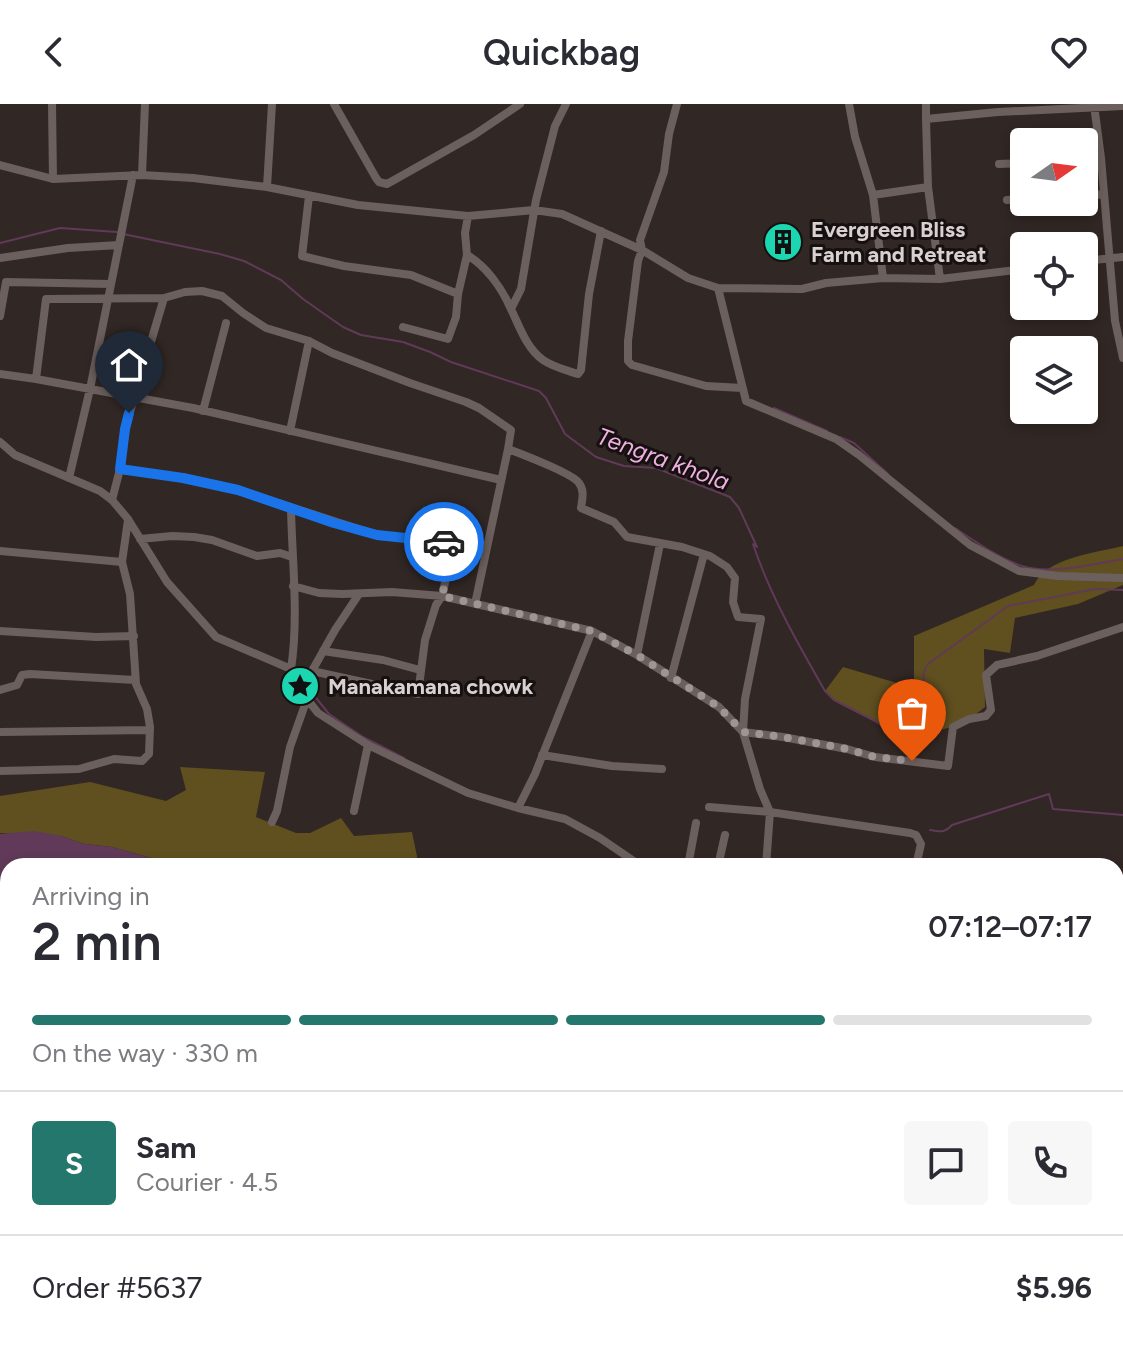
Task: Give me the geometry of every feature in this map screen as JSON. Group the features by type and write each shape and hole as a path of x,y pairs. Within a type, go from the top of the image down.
{"street":[{"path":"52,104 53,179"},
{"path":"69,478 90,389 124,214 138,175 145,104"},
{"path":"267,187 272,104"},
{"path":"334,104 376,178 387,184 474,135 520,104"},
{"path":"511,309 521,289 534,210 555,126 566,104"},
{"path":"677,104 664,172 640,240 642,250 638,261 628,361 632,365 706,386 742,388"},
{"path":"849,104 855,137 873,195 883,278"},
{"path":"926,104 928,187 940,279"},
{"path":"1094,106 1115,321 1123,358"},
{"path":"926,119 1123,106"},
{"path":"999,164 1010,164"},
{"path":"0,165 53,179 138,175 193,178 267,187 358,205 468,216 534,210 562,214 642,250 688,278 718,288 802,289 826,283 883,278 940,279 1010,271"},
{"path":"873,195 928,187"},
{"path":"1098,195 1103,194"},
{"path":"309,196 302,256 344,266 411,275 458,294"},
{"path":"403,327 448,339 456,317 467,255 465,233 468,216"},
{"path":"467,255 495,281 538,356 578,374 601,231"},
{"path":"0,258 68,248 119,245"},
{"path":"1098,259 1123,257"},
{"path":"0,316 6,282 111,284"},
{"path":"718,288 746,401 836,439 970,545 1019,571 1123,578"},
{"path":"36,379 46,299 164,298 202,291 222,296 266,328 309,341 332,353 479,408 511,430 475,604"},
{"path":"112,500 125,429 164,298"},
{"path":"203,411 226,323"},
{"path":"290,431 309,341"},
{"path":"0,374 203,411 501,480"},
{"path":"0,442 15,455 100,491 112,500 128,519 167,582 216,637 291,669"},
{"path":"508,449 574,478 581,485 581,508 614,522 627,537 682,547 710,556 727,567 735,578 733,602 738,617 761,619 745,699 743,732 770,812 767,858"},
{"path":"120,469 238,490 377,535 454,543 442,596 428,629 418,694 312,671"},
{"path":"291,508 291,669 318,713 368,745 468,793 565,819 629,858"},
{"path":"0,771 79,769 114,759 147,759 150,730 147,709 135,680 130,594 122,562 128,519"},
{"path":"140,539 194,537 257,556 280,553 292,557"},
{"path":"637,655 660,544"},
{"path":"0,551 122,562"},
{"path":"671,678 704,554"},
{"path":"293,586 319,593 392,592 442,596 592,631 637,655 719,707 743,732 847,749 875,757 948,766 953,727 969,719 986,716 991,710 986,675 997,665 1037,656 1123,627"},
{"path":"300,686 359,594"},
{"path":"0,631 96,637 134,636"},
{"path":"518,808 592,631"},
{"path":"323,651 383,660 420,670"},
{"path":"2,688 17,685 22,675 30,674 135,680"},
{"path":"272,822 290,747 307,699"},
{"path":"0,732 150,730"},
{"path":"354,811 368,745"},
{"path":"542,755 612,766 662,769"},
{"path":"709,807 770,812 910,833 916,835 921,844 918,858"},
{"path":"689,858 696,823"},
{"path":"720,858 725,835"}],"shaded area":[{"path":"1123,546 1123,585 1078,604 1015,618 1010,653 984,649 985,707 965,721 935,731 900,737 834,700 825,691 843,667 914,688 914,636 1034,585 1040,576 1061,562"},
{"path":"180,767 265,772 256,817 296,833 310,833 341,818 354,836 412,832 417,858 151,858 61,836 0,833 0,796 90,782 166,801 186,790"},
{"path":"34,831 151,858 0,858 0,834"}],"waterway":[{"name":"Tengra khola","path":"0,243 60,228 117,232"},
{"name":"Tengra khola","path":"123,234 244,261 281,280 343,327 361,335 403,342 451,362 539,391 565,434 596,457 624,466 656,468 730,497 739,508 757,547 753,544 776,601 825,691 834,700 897,736 908,736 918,720 928,664 1008,606 1095,589 1123,590"},
{"path":"774,408 827,431"},
{"path":"840,437 854,443 888,474"},
{"path":"955,528 1004,559 1022,566 1072,568 1123,559"},
{"path":"308,688 329,714 363,737 404,758"},
{"path":"930,830 945,831 952,825 1049,794 1053,809 1123,815"}],"way so far":[{"path":"444,542 454,543 442,596 592,631 637,655 719,707 743,732 912,761"}],"place":[{"name":"Evergreen Bliss Farm and Retreat","path":"783,242"},
{"name":"Manakamana chowk","path":"300,686"}],"route":[{"path":"129,413 120,469 238,490 377,535 444,542"}]}
